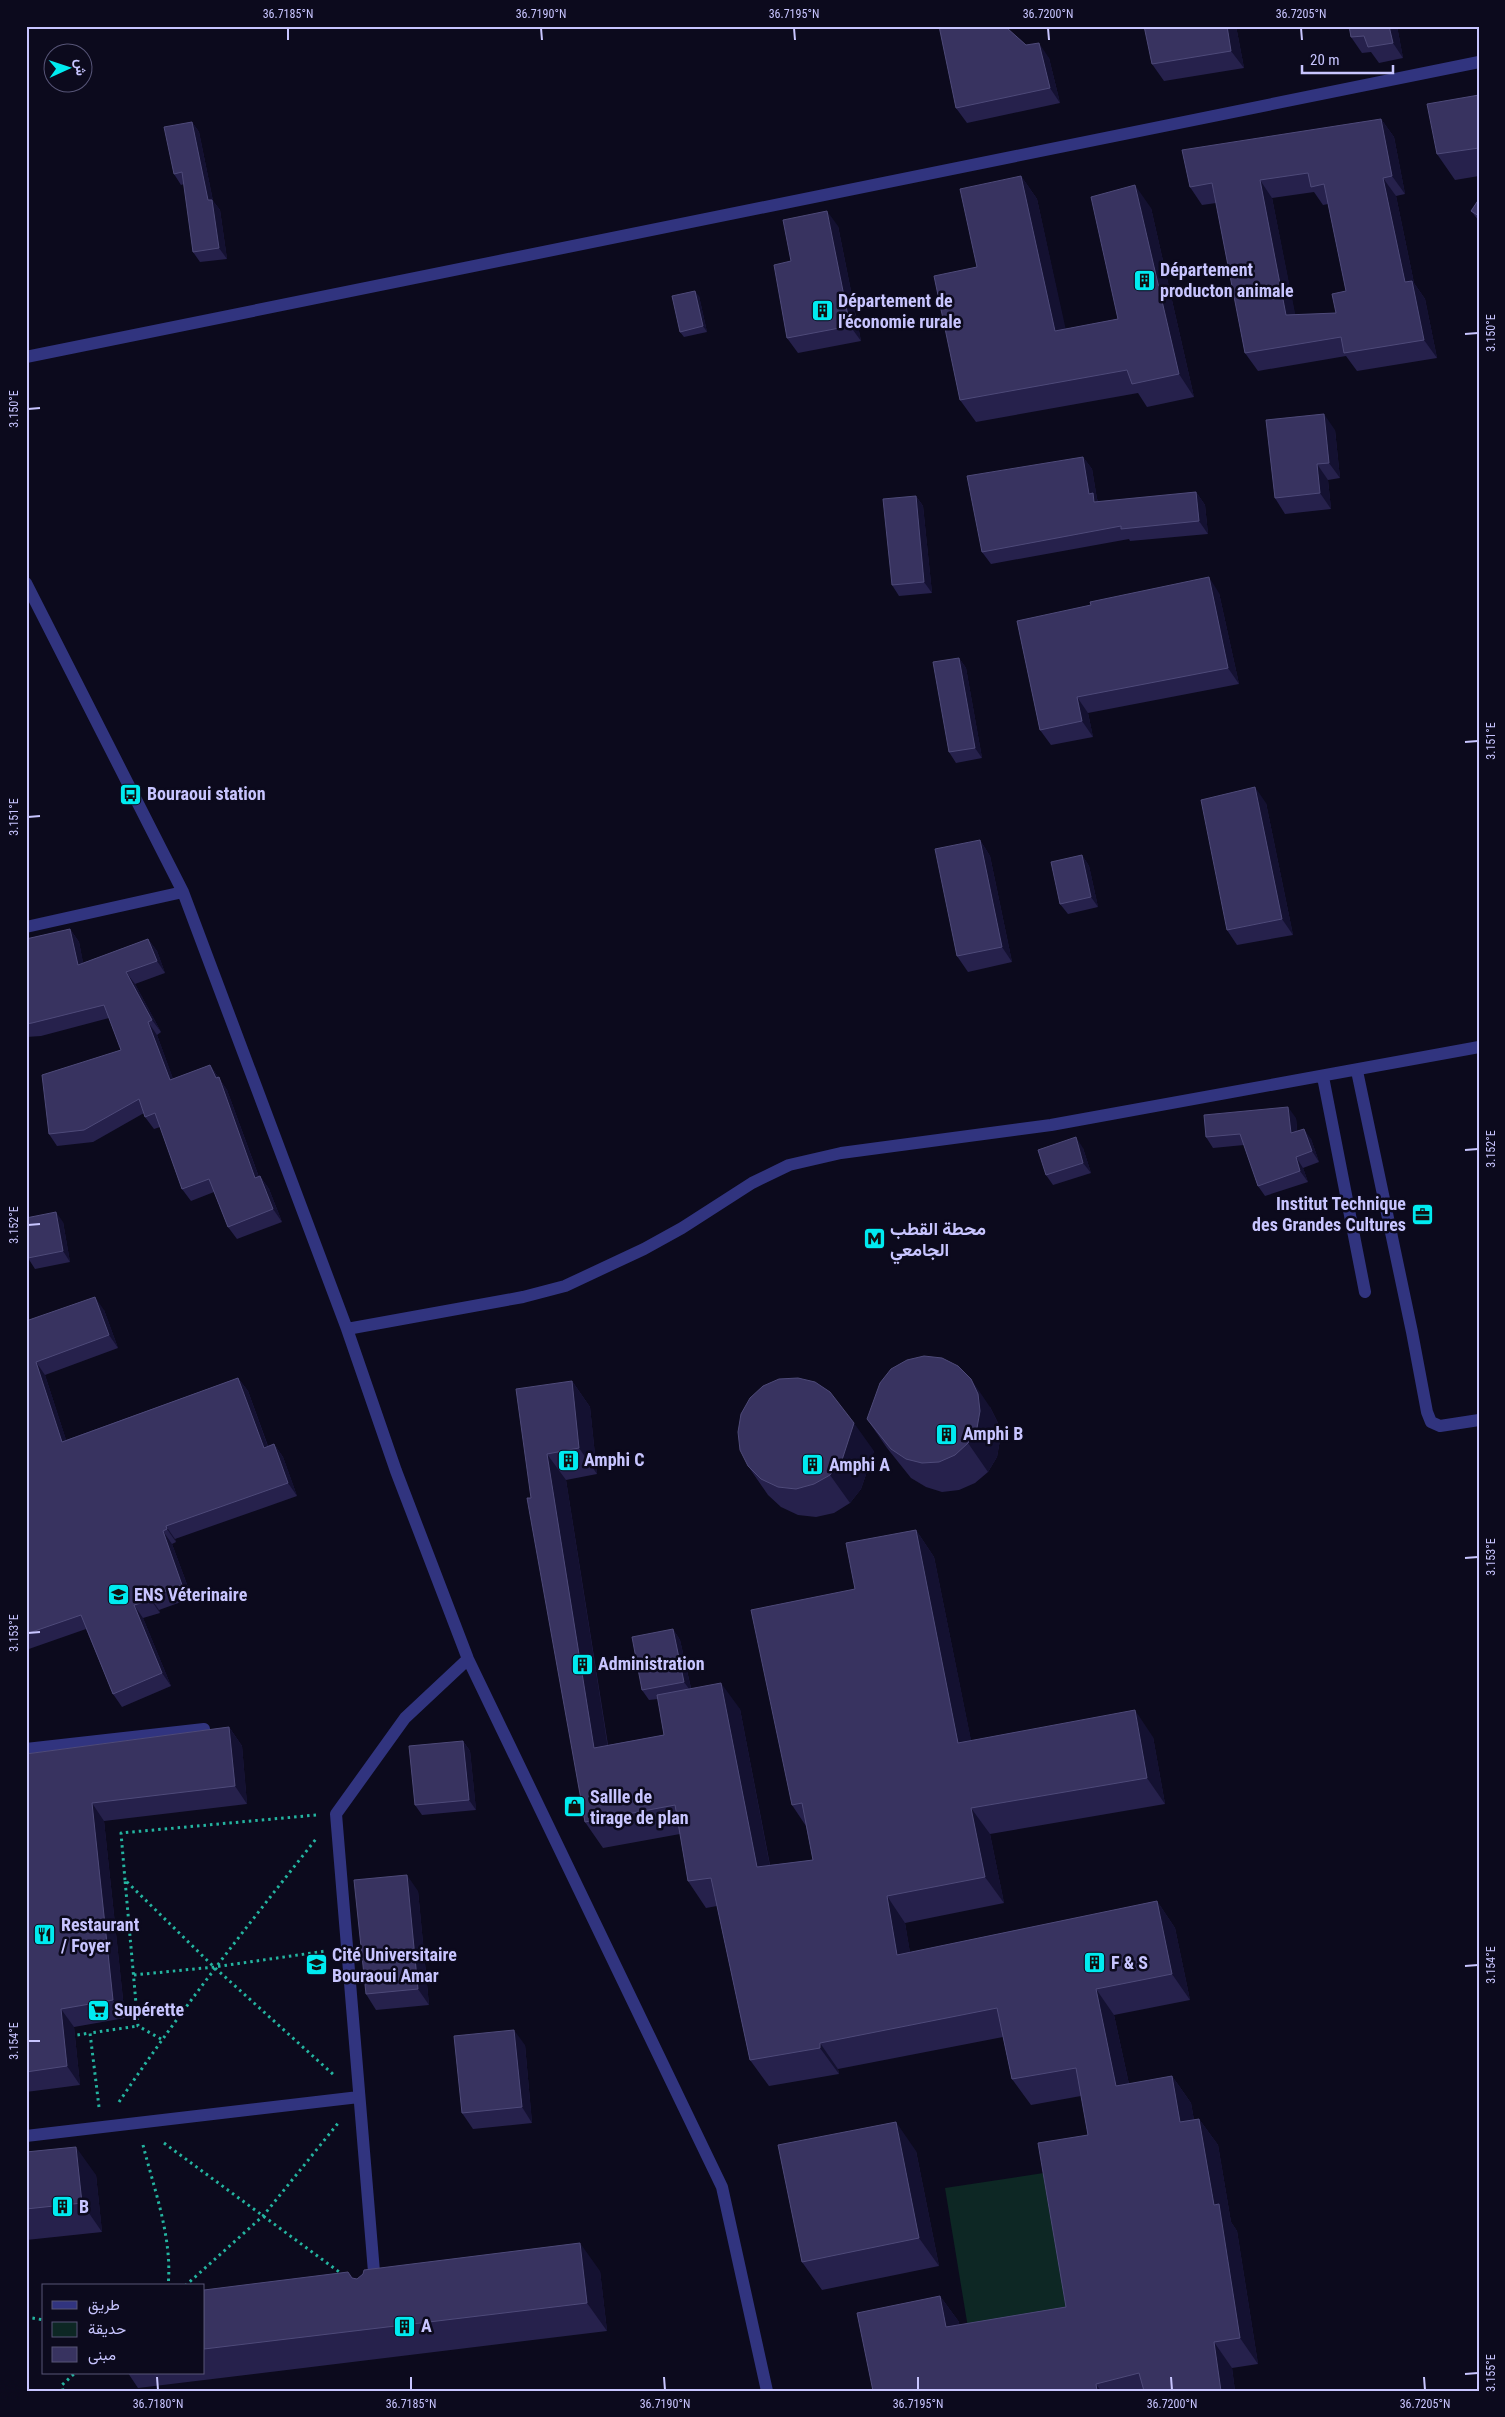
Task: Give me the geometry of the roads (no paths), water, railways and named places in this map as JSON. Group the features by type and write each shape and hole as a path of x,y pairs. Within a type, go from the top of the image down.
{"street":[{"path":"26,357 1479,62"},
{"path":"26,583 183,892 347,1329 396,1471 468,1659 722,2187 766,2391"},
{"path":"26,927 183,892"},
{"path":"347,1329 523,1297 565,1286 644,1250 752,1183 789,1165 841,1153 1051,1125 1323,1077 1479,1047"},
{"path":"1356,1070 1412,1332 1427,1412 1431,1422 1440,1426 1479,1420"},
{"path":"1323,1077 1365,1292"},
{"path":"376,2299 336,1814 405,1718 468,1659"},
{"path":"26,1749 204,1729"},
{"path":"26,2136 359,2097"}],"place":[{"name":"Département producton animale","path":"1144,280"},
{"name":"Département de l'économie rurale","path":"822,311"},
{"name":"Bouraoui station","path":"131,794"},
{"name":"Institut Technique des Grandes Cultures","path":"1422,1214"},
{"name":"محطة القطب الجامعي","path":"874,1239"},
{"name":"Amphi B","path":"947,1434"},
{"name":"Amphi C","path":"568,1460"},
{"name":"Amphi A","path":"813,1465"},
{"name":"ENS Véterinaire","path":"118,1595"},
{"name":"Administration","path":"582,1664"},
{"name":"Sallle de tirage de plan","path":"574,1807"},
{"name":"Restaurant / Foyer","path":"45,1935"},
{"name":"F & S","path":"1095,1963"},
{"name":"Cité Universitaire Bouraoui Amar","path":"316,1965"},
{"name":"Supérette","path":"98,2010"},
{"name":"B","path":"63,2207"},
{"name":"A","path":"405,2326"}]}
